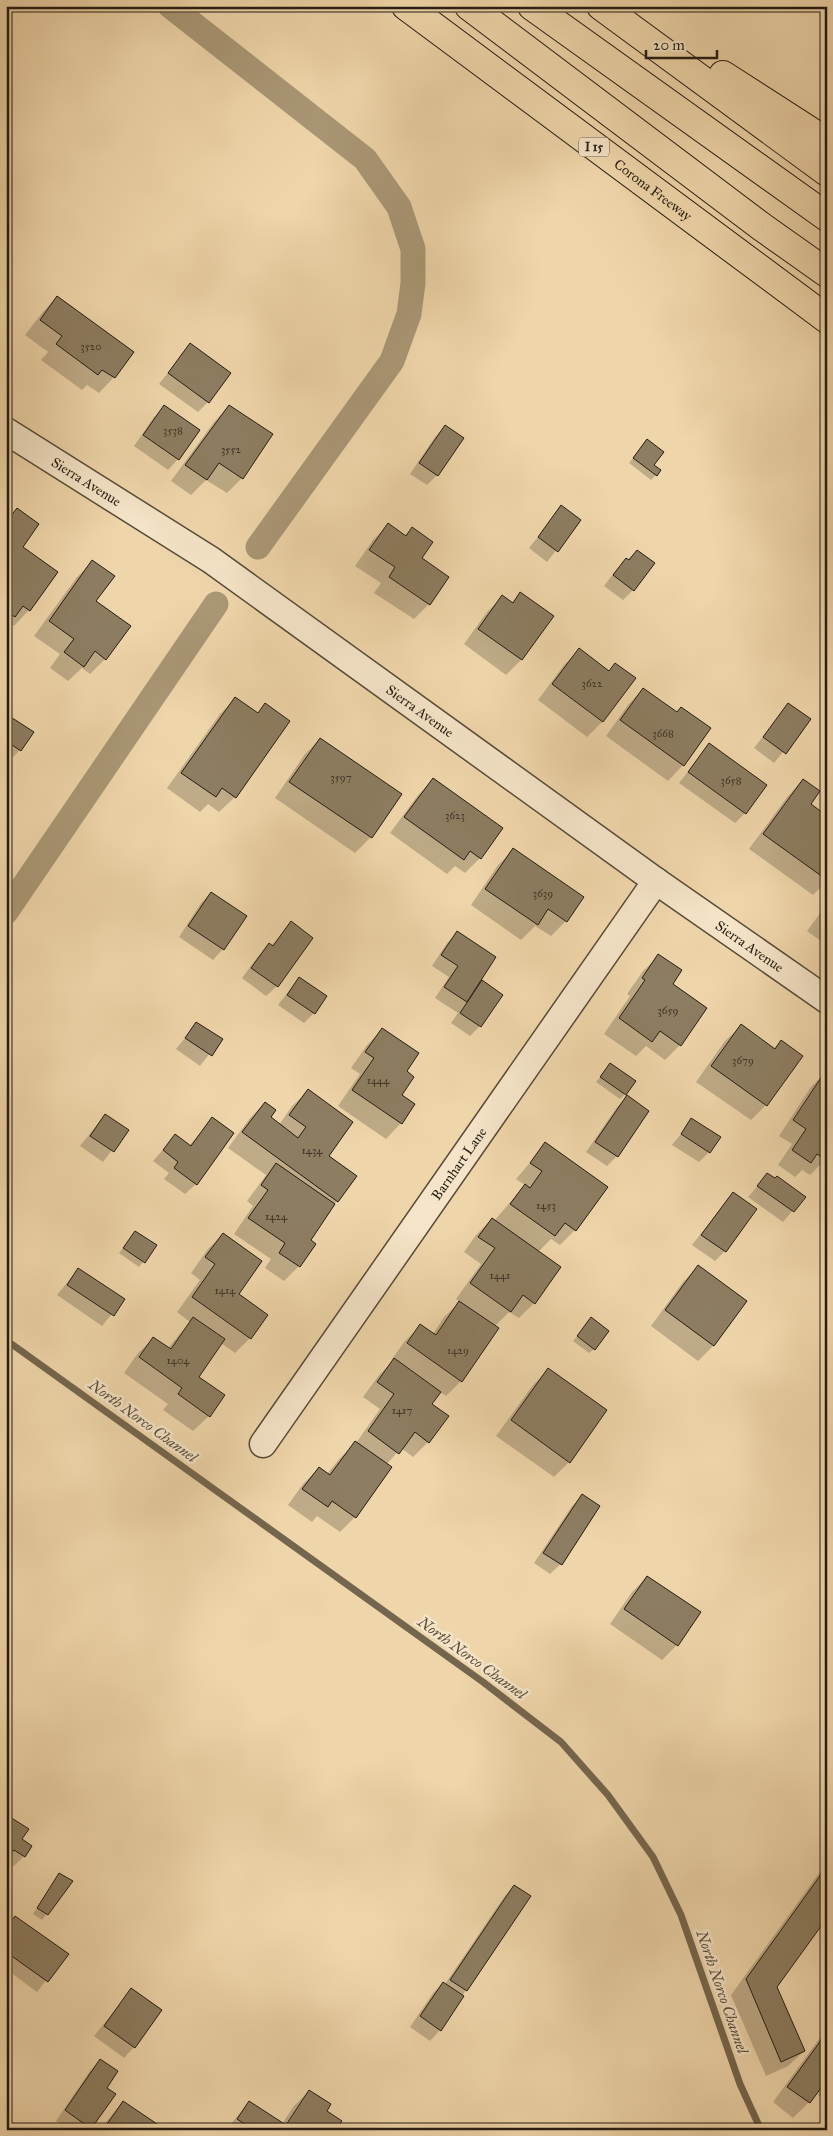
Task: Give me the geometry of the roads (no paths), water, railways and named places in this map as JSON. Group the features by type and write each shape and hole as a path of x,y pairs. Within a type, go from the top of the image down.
{"highway":[{"name":"Corona Freeway","path":"406,6 827,319"},
{"path":"469,6 762,227 827,273"},
{"path":"532,6 827,217"},
{"path":"601,6 827,172"},
{"path":"616,6 827,142"},
{"path":"782,287 827,333"}],"street":[{"name":"Sierra Avenue","path":"6,430 211,560 266,598 656,881 827,1000"},
{"name":"Barnhart Lane","path":"263,1444 656,881"}],"waterway":[{"path":"170,6 365,159 399,207 413,249 413,283 409,314 392,361 258,547"},
{"path":"6,912 216,604"},
{"name":"North Norco Channel","path":"6,1340 483,1682 561,1742 608,1795 653,1857 681,1915 740,2084 761,2130"}]}
